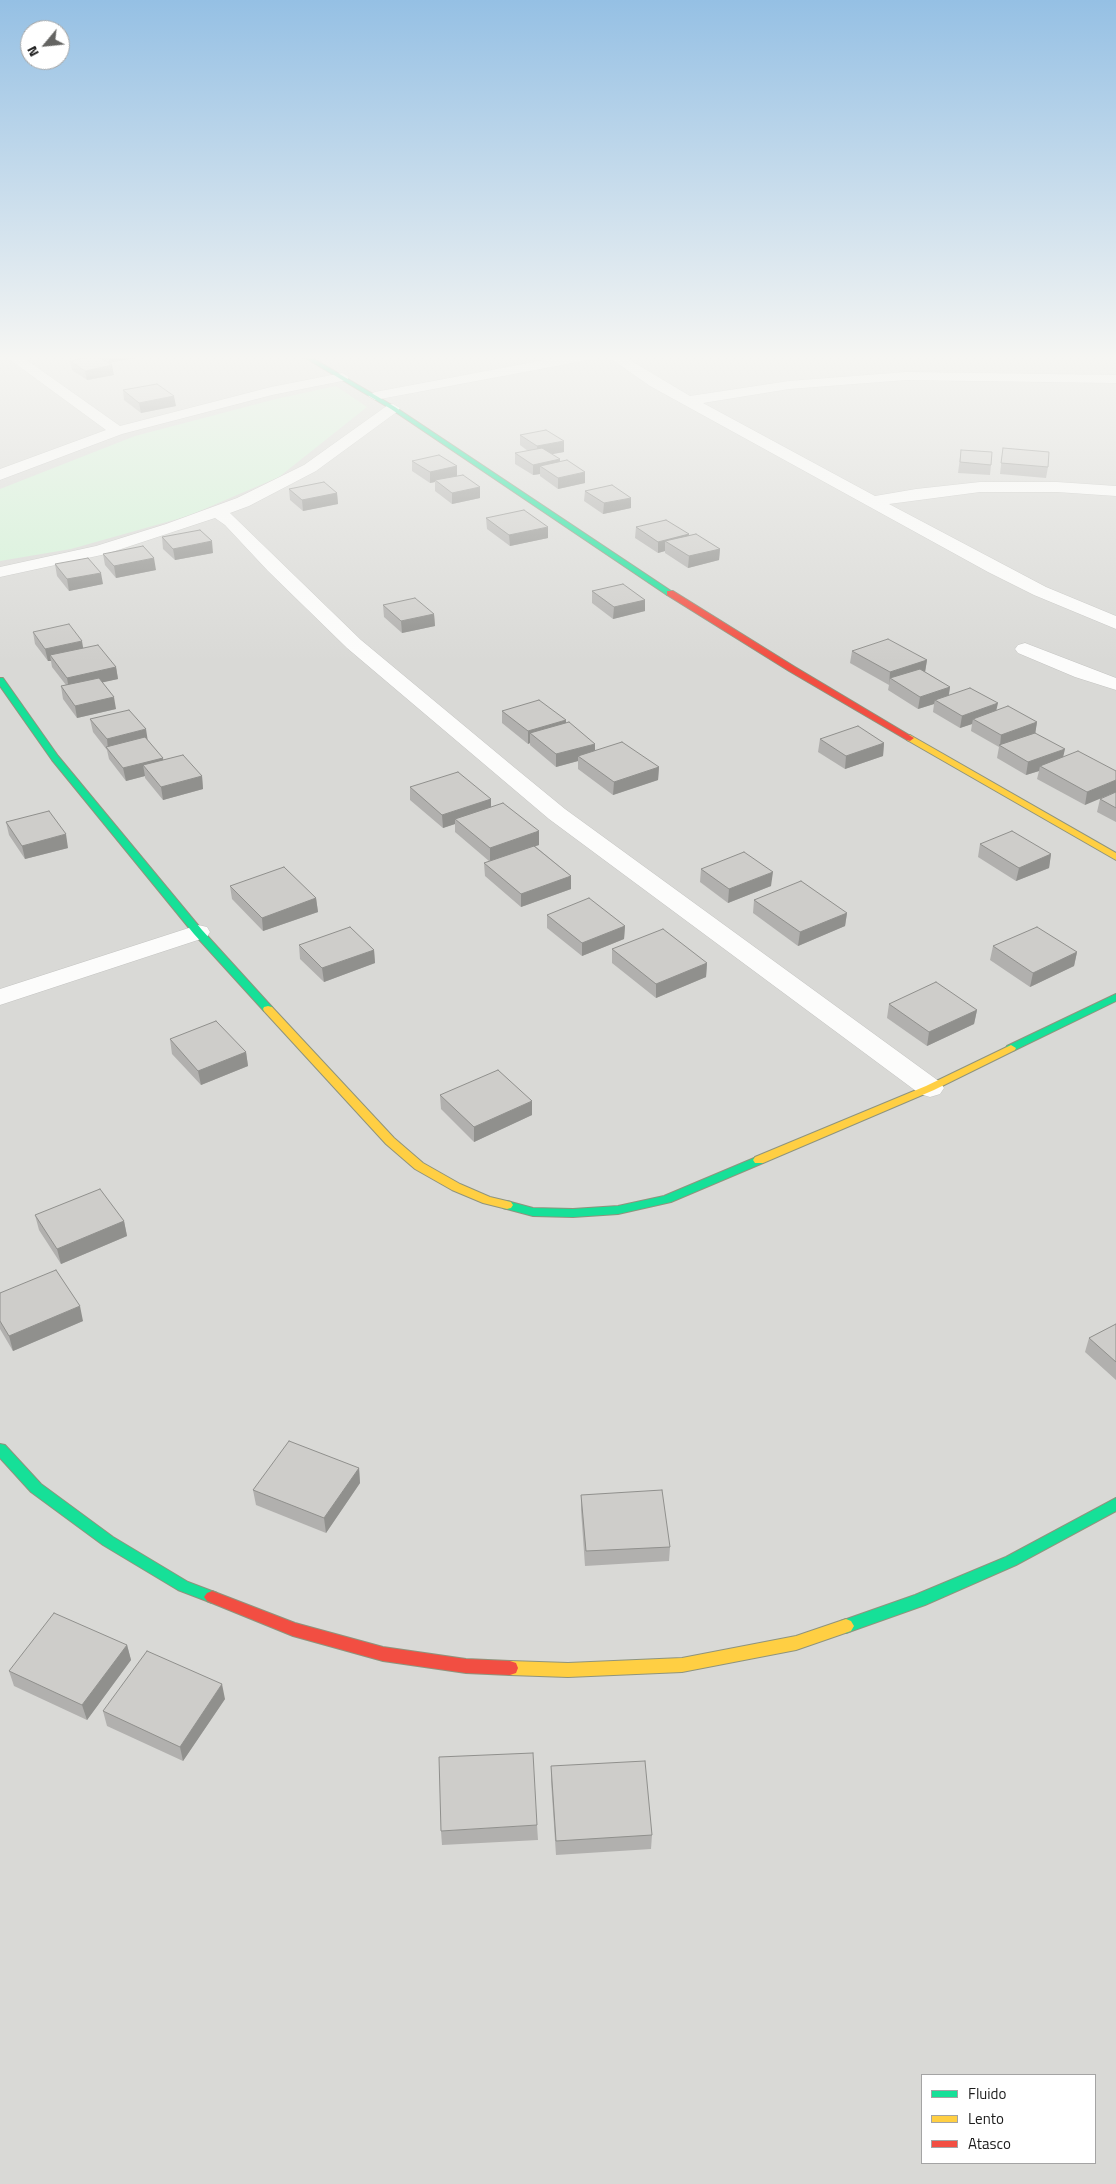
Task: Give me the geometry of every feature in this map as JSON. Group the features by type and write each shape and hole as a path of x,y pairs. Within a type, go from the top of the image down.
{"street":[{"path":"0,475 45,458"},
{"path":"0,572 100,550 218,512 267,491 310,468 324,458"},
{"path":"469,458 724,627 800,674 1116,857"},
{"path":"791,458 994,568 1048,595 1116,623"},
{"path":"872,502 916,494 980,487 1057,487 1116,492"},
{"path":"218,512 231,521 281,574 354,644 506,773 565,820 930,1088"},
{"path":"1025,649 1082,673 1116,684"},
{"path":"0,680 55,758 198,932 390,1141 419,1166 456,1188 487,1200 533,1212 573,1214 618,1210 667,1199 930,1088 1116,997"},
{"path":"0,997 198,932"},
{"path":"0,1449 44,1494 108,1541 183,1586 292,1629 383,1654 466,1666 568,1670 682,1665 796,1644 920,1600 1011,1561 1116,1504"}],"shaded area":[{"path":"0,458 1116,458 1116,2184 0,2184"}],"green space":[{"path":"79,458 303,458 279,477 188,516 71,549 0,561 0,489"}],"building":[{"path":"426,458 444,458 457,466 430,472 412,461"},
{"path":"522,458 560,459 533,465"},
{"path":"960,458 992,458 991,465 960,462"},
{"path":"1002,458 1049,458 1048,467 1001,463"},
{"path":"567,460 585,472 558,478 540,466"},
{"path":"463,475 480,487 452,493 435,480"},
{"path":"324,482 337,493 302,500 289,489"},
{"path":"612,485 631,498 604,503 585,491"},
{"path":"524,510 548,527 509,535 486,518"},
{"path":"666,520 689,534 658,542 636,527"},
{"path":"200,530 212,541 173,549 162,537"},
{"path":"696,534 720,549 689,556 665,541"},
{"path":"143,546 154,558 114,566 103,554"},
{"path":"88,558 101,573 67,579 55,564"},
{"path":"623,584 645,600 614,607 592,591"},
{"path":"415,598 434,614 401,621 383,605"},
{"path":"69,624 82,641 45,649 33,632"},
{"path":"888,639 927,660 890,672 852,651"},
{"path":"98,645 116,667 67,678 50,655"},
{"path":"920,669 950,687 920,697 890,678"},
{"path":"99,678 114,697 75,706 61,686"},
{"path":"970,688 998,703 962,716 935,700"},
{"path":"539,700 566,720 528,731 502,711"},
{"path":"1008,706 1037,722 1001,735 973,719"},
{"path":"129,710 146,729 107,739 90,719"},
{"path":"569,722 595,744 556,754 530,733"},
{"path":"858,726 884,743 846,756 820,739"},
{"path":"1035,733 1065,749 1028,762 999,745"},
{"path":"145,737 163,758 123,768 106,747"},
{"path":"622,742 659,767 614,782 578,756"},
{"path":"1078,751 1116,771 1116,780 1087,792 1040,766"},
{"path":"183,755 202,776 161,787 143,765"},
{"path":"458,772 491,799 442,815 410,787"},
{"path":"1116,792 1116,808 1100,799"},
{"path":"503,803 539,831 490,848 455,819"},
{"path":"49,811 66,834 22,846 6,822"},
{"path":"1012,831 1051,854 1019,868 980,844"},
{"path":"534,846 571,876 521,894 484,863"},
{"path":"744,852 773,872 729,889 701,869"},
{"path":"284,867 316,898 262,918 230,886"},
{"path":"801,881 847,913 800,932 754,900"},
{"path":"589,898 625,926 582,943 547,915"},
{"path":"350,927 374,950 322,968 299,945"},
{"path":"1037,927 1077,952 1033,973 993,946"},
{"path":"663,929 707,963 656,984 612,949"},
{"path":"936,982 977,1010 929,1032 889,1004"},
{"path":"216,1021 246,1052 198,1071 170,1039"},
{"path":"498,1070 532,1101 474,1127 440,1095"},
{"path":"100,1189 124,1221 57,1249 35,1215"},
{"path":"56,1270 80,1306 9,1336 0,1321 0,1293"},
{"path":"1116,1324 1116,1362 1089,1338"},
{"path":"289,1441 359,1468 324,1518 253,1490"},
{"path":"662,1490 670,1547 586,1551 581,1495"},
{"path":"54,1613 127,1645 82,1705 9,1671"},
{"path":"147,1651 222,1684 180,1747 103,1711"},
{"path":"533,1753 537,1825 441,1831 439,1757"},
{"path":"645,1761 652,1835 556,1841 551,1766"}],"traffic: fast":[{"path":"468,458 670,593"},
{"path":"0,680 55,758 198,932 268,1009"},
{"path":"1011,1048 1116,997"},
{"path":"507,1205 533,1212 573,1213 618,1210 667,1199 759,1160"},
{"path":"0,1449 36,1488 108,1541 183,1586 212,1597"},
{"path":"846,1626 920,1600 1011,1561 1116,1504"}],"traffic: slow":[{"path":"910,738 1116,857"},
{"path":"268,1009 390,1141 419,1166 456,1187 487,1200 507,1205"},
{"path":"759,1160 930,1088 1011,1048"},
{"path":"510,1668 568,1670 682,1665 796,1643 846,1626"}],"traffic: jam":[{"path":"670,593 792,669 910,738"},
{"path":"212,1597 293,1629 383,1654 466,1666 510,1668"}]}
